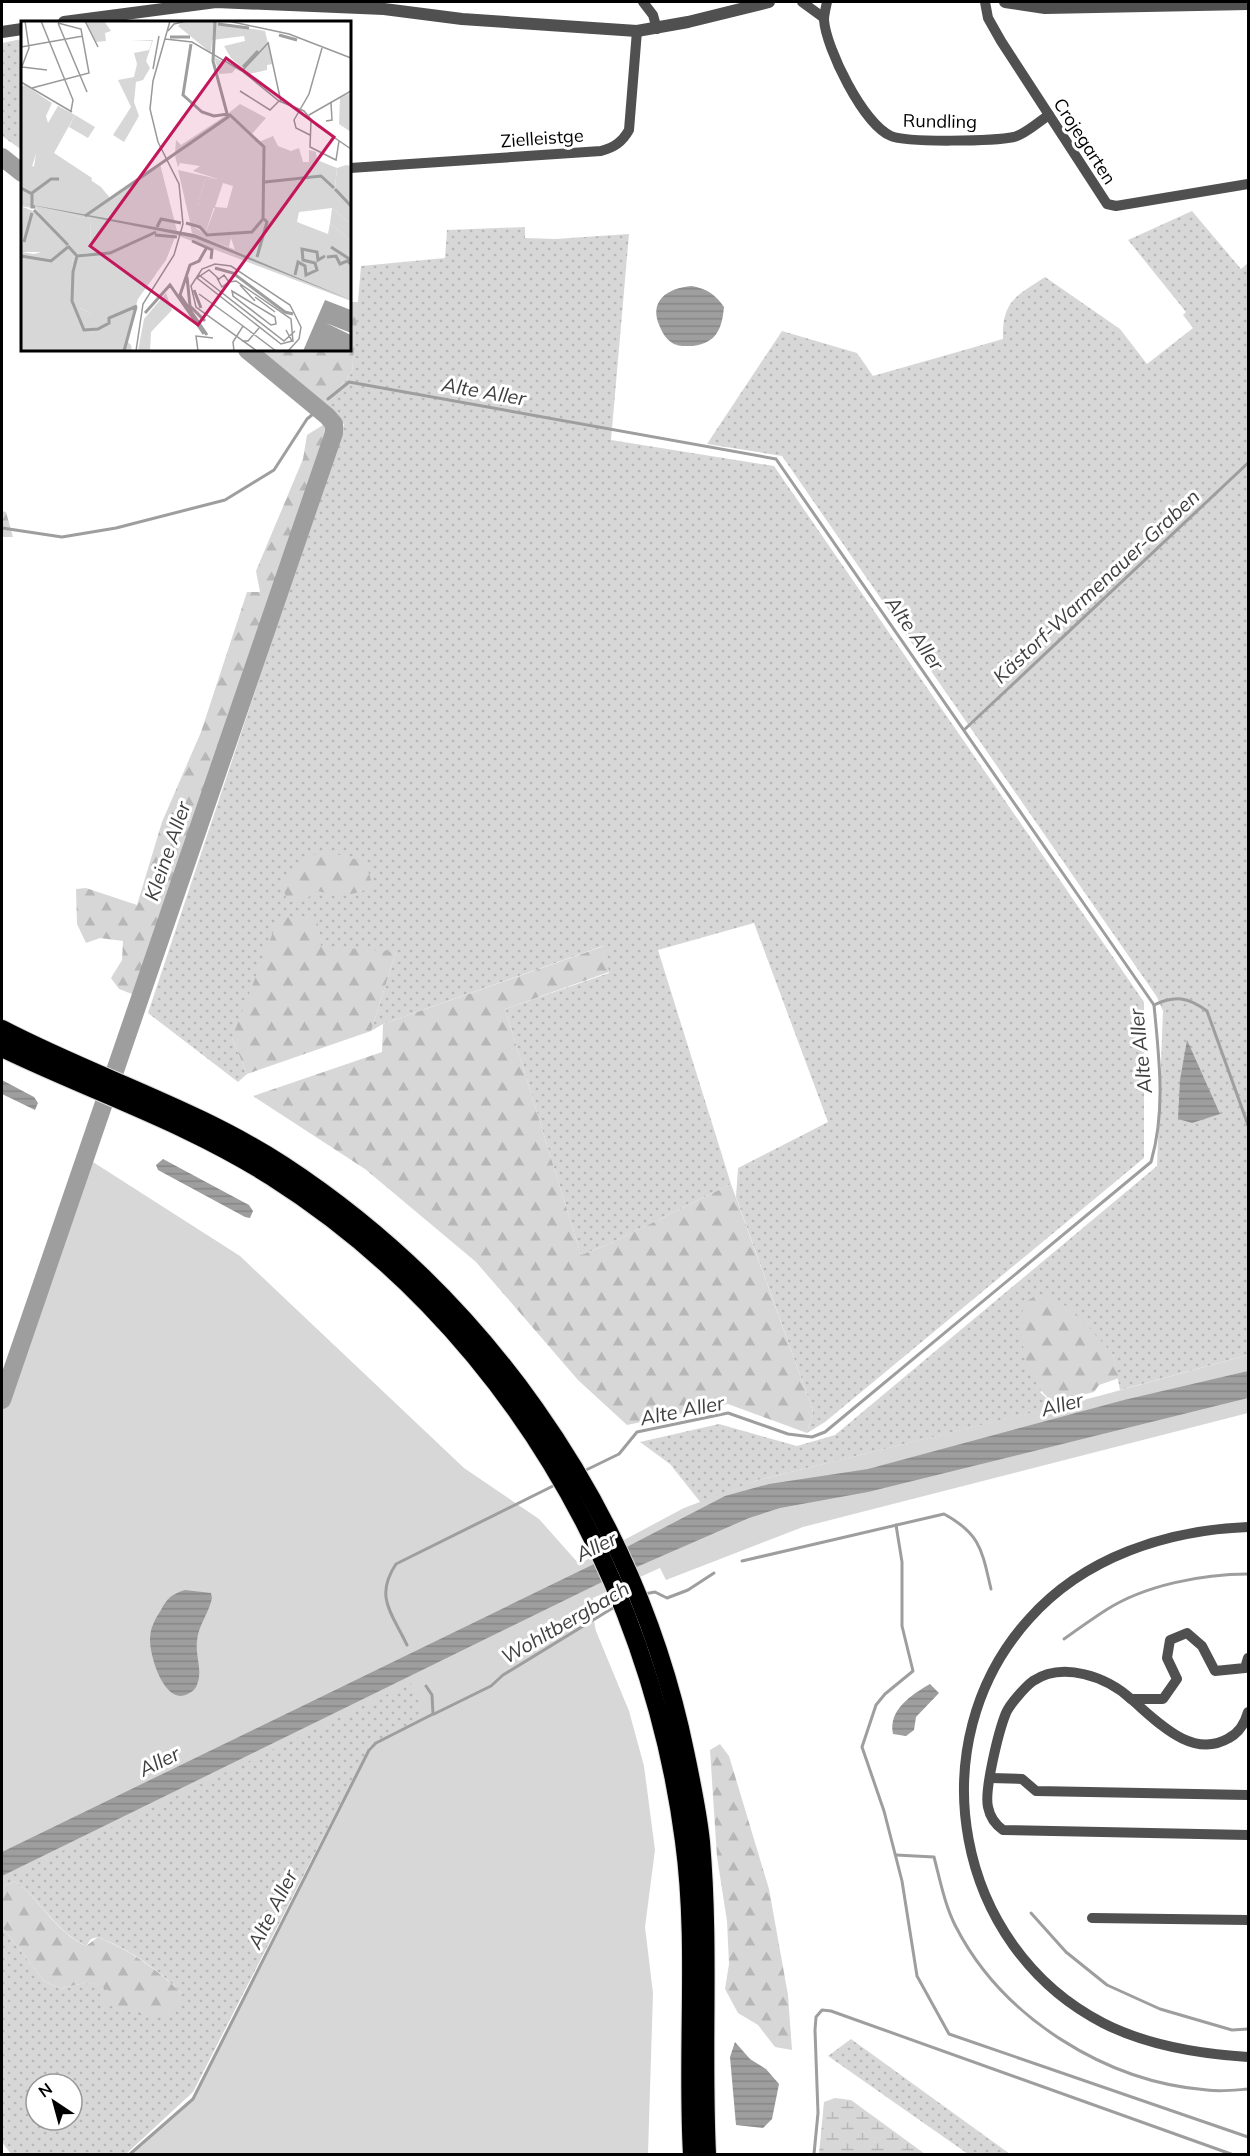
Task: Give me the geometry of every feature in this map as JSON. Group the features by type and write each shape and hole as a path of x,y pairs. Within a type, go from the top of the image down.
{"highway":[{"path":"2,1029 59,1066"},
{"path":"2,1048 59,1066 156,1108 273,1177 329,1217 405,1281 509,1385 638,1619 670,1688 687,1760 700,1839 706,1954 704,2091 707,2154"},
{"path":"638,1619 672,1766 685,1844 690,1954 688,2090 692,2154"}],"street":[{"path":"643,2 653,15 657,28"},
{"path":"71,21 189,3 245,3 384,9 462,19 637,31 769,2"},
{"path":"802,2 824,18"},
{"name":"Rundling","path":"827,2 824,18 831,47 852,91 876,123 892,136 923,141 1014,137 1049,115"},
{"name":"Crojegarten","path":"985,2 988,18 1000,41 1107,204 1116,206 1248,184"},
{"path":"1005,2 1046,9 1248,4"},
{"path":"2,32 21,29"},
{"name":"Zielleistge","path":"351,168 601,151 614,147 623,141 629,130 637,31"},
{"path":"1248,1527 1213,1528 1176,1534 1140,1545 1104,1562 1047,1601 1028,1620 1004,1652 980,1703 967,1748 963,1792 965,1830 975,1872 987,1902 1015,1946 1044,1980 1068,2001 1103,2023 1136,2037 1179,2049 1248,2057"},
{"path":"1159,1722 1163,1700 1177,1679 1167,1658 1170,1640 1187,1633 1202,1646 1215,1671 1247,1663 1248,1679"},
{"path":"1248,1712 1245,1722 1236,1734 1221,1743 1192,1743 1159,1722 1117,1686 1082,1673 1054,1673 1033,1681 1007,1711 991,1778 987,1806 996,1825 1003,1830 1248,1835"},
{"path":"1131,1699 1163,1700"},
{"path":"991,1778 1022,1779 1036,1791 1248,1795"},
{"path":"1092,1918 1248,1920"}],"green space":[{"path":"21,39 21,149 2,136 2,43"},
{"path":"1192,211 1241,269 1248,263 1248,1355 1120,1390 1113,1354 1040,1392 1056,1407 758,1480 701,1503 670,1464 640,1442 719,1424 797,1446 835,1435 1157,1166 1163,1011 1157,997 782,456 707,444 782,331 857,353 873,376 1003,339 1003,326 1008,308 1026,289 1045,277 1120,329 1147,364 1193,328 1183,315 1186,312 1128,240"},
{"path":"525,227 525,238 555,239 629,234 611,440 774,466 1144,1002 1144,1158 825,1422 807,1433 813,1411 736,1197 738,1168 828,1122 754,923 658,950 731,1184 609,1244 581,1255 505,1009 609,973 603,946 383,1024 371,1031 396,952 232,1038 247,1074 238,1082 148,1013 344,424 321,411 352,372 361,266 445,258 447,230"},
{"path":"351,302 359,302 352,372 321,411 260,351 351,351"},
{"path":"331,420 137,996 119,989 111,978 122,960 123,941 100,938 86,943 77,924 76,889 86,888 137,905 162,822 201,732 247,592 260,592 256,571 303,459 307,435"},
{"path":"2,511 6,512 13,537 2,537"},
{"path":"325,851 365,862 373,886 346,894 317,891 299,904 287,900 282,885 291,873 305,859"},
{"path":"279,917 317,919 321,946 396,952 371,1031 247,1074 232,1038"},
{"path":"604,946 609,972 505,1009 581,1255 609,1244 731,1184 813,1411 807,1433 728,1404 627,1425 578,1380 476,1262 365,1169 253,1096 382,1052 383,1024"},
{"path":"82,1155 240,1256 464,1468 539,1519 579,1564 684,1508 758,1480 1099,1396 1248,1355 1248,1413 803,1527 666,1580 660,1568 593,1598 596,1631 629,1711 644,1766 655,1850 645,1927 653,1993 648,2154 129,2154 193,2099 369,1750 375,1743 425,1716 411,1683 2,1880 2,1382"},
{"path":"1038,1294 1071,1308 1113,1354 1119,1378 1099,1385 1094,1392 1053,1402 1043,1393 1025,1357 1022,1329 1024,1303"},
{"path":"586,1619 418,1721 369,1747 193,2092 126,2154 11,2154 2,2142 2,1927 45,1982 62,1989 91,1983 109,1989 103,2003 181,2006 181,1993 153,1968 121,1948 98,1937 91,1939 86,1946 75,1940 15,1881 2,1887 2,1876 417,1677"},
{"path":"720,1744 729,1756 769,1889 788,1995 792,2050 775,2047 758,2025 738,2013 725,1989 729,1964 727,1921 717,1857 710,1750"},
{"path":"15,1881 33,1897 65,1933 75,1940 86,1946 98,1937 132,1954 152,1968 181,1993 181,2006 162,2015 143,2015 102,2003 108,1990 102,1987 80,1984 62,1989 45,1982 2,1927 2,1887"},
{"path":"851,2039 1010,2154 968,2154 828,2056"},
{"path":"835,2098 851,2100 925,2154 819,2154 824,2102"}],"shaded area":[{"path":"692,286 714,295 721,302 724,307 722,322 717,333 708,342 693,346 673,344 660,327 656,310 658,303 668,293"},
{"path":"1187,1040 1220,1114 1192,1123 1178,1119 1180,1080"},
{"path":"2,1080 34,1097 38,1103 35,1110 2,1094"},
{"path":"163,1159 249,1205 253,1211 250,1218 158,1170 156,1165"},
{"path":"1248,1371 1248,1398 868,1492 780,1508 749,1518 600,1583 2,1876 2,1852 592,1565 725,1496 769,1484 868,1469 1124,1400"},
{"path":"185,1590 211,1593 212,1598 198,1635 198,1681 193,1690 181,1696 168,1690 158,1674 150,1640 153,1624 165,1602 173,1595"},
{"path":"930,1684 939,1693 916,1717 914,1730 906,1736 893,1734 894,1718 903,1704"},
{"path":"735,2042 750,2059 766,2069 779,2084 772,2119 763,2128 736,2125 730,2057"}],"waterway":[{"name":"Kleine Aller","path":"2,157 21,172"},
{"name":"Kleine Aller","path":"2,1400 334,433 334,424 327,416 248,351"},
{"name":"Alte Aller","path":"328,399 349,382 776,459 1154,1005 1160,1103 1156,1142 1151,1162 825,1432 812,1437 788,1434 728,1413 637,1432 619,1454 582,1472"},
{"path":"2,528 62,537 116,528 225,500 274,470 307,419 319,409"},
{"name":"Kästorf-Warmenauer-Graben","path":"964,730 1248,463"},
{"path":"1154,1005 1168,1000 1181,999 1194,1003 1207,1011 1248,1125"},
{"name":"Alte Aller","path":"407,1645 391,1614 386,1596 386,1586 396,1564 555,1485"},
{"name":"Wohltbergbach","path":"742,1561 944,1514 973,1536 982,1554 991,1589"},
{"path":"896,1525 902,1562 902,1626 913,1671 885,1694 876,1705 862,1747 884,1811 902,1881 917,1976 949,2034 1248,2137"},
{"name":"Wohltbergbach","path":"644,1594 655,1592 667,1598 688,1590 714,1573"},
{"name":"Wohltbergbach","path":"1064,1639 1106,1610 1138,1594 1194,1579 1248,1574"},
{"name":"Wohltbergbach","path":"434,1714 491,1686 503,1675 616,1606"},
{"name":"Alte Aller","path":"130,2154 193,2099 369,1750 376,1743 433,1714 432,1695 426,1686"},
{"path":"896,1855 934,1857 952,1919 976,1960 1001,1990 1029,2016 1061,2040 1096,2059 1132,2074 1169,2084 1212,2091 1248,2089"},
{"path":"1031,1913 1066,1952 1107,1985 1160,2009 1232,2030 1248,2029"},
{"path":"814,2154 818,2113 815,2030 816,2017 822,2010 831,2011 1231,2154"}],"water label":[{"name":"Aller","path":"1062,1404"},
{"name":"Aller","path":"596,1546"},
{"name":"Aller","path":"159,1761"}]}
